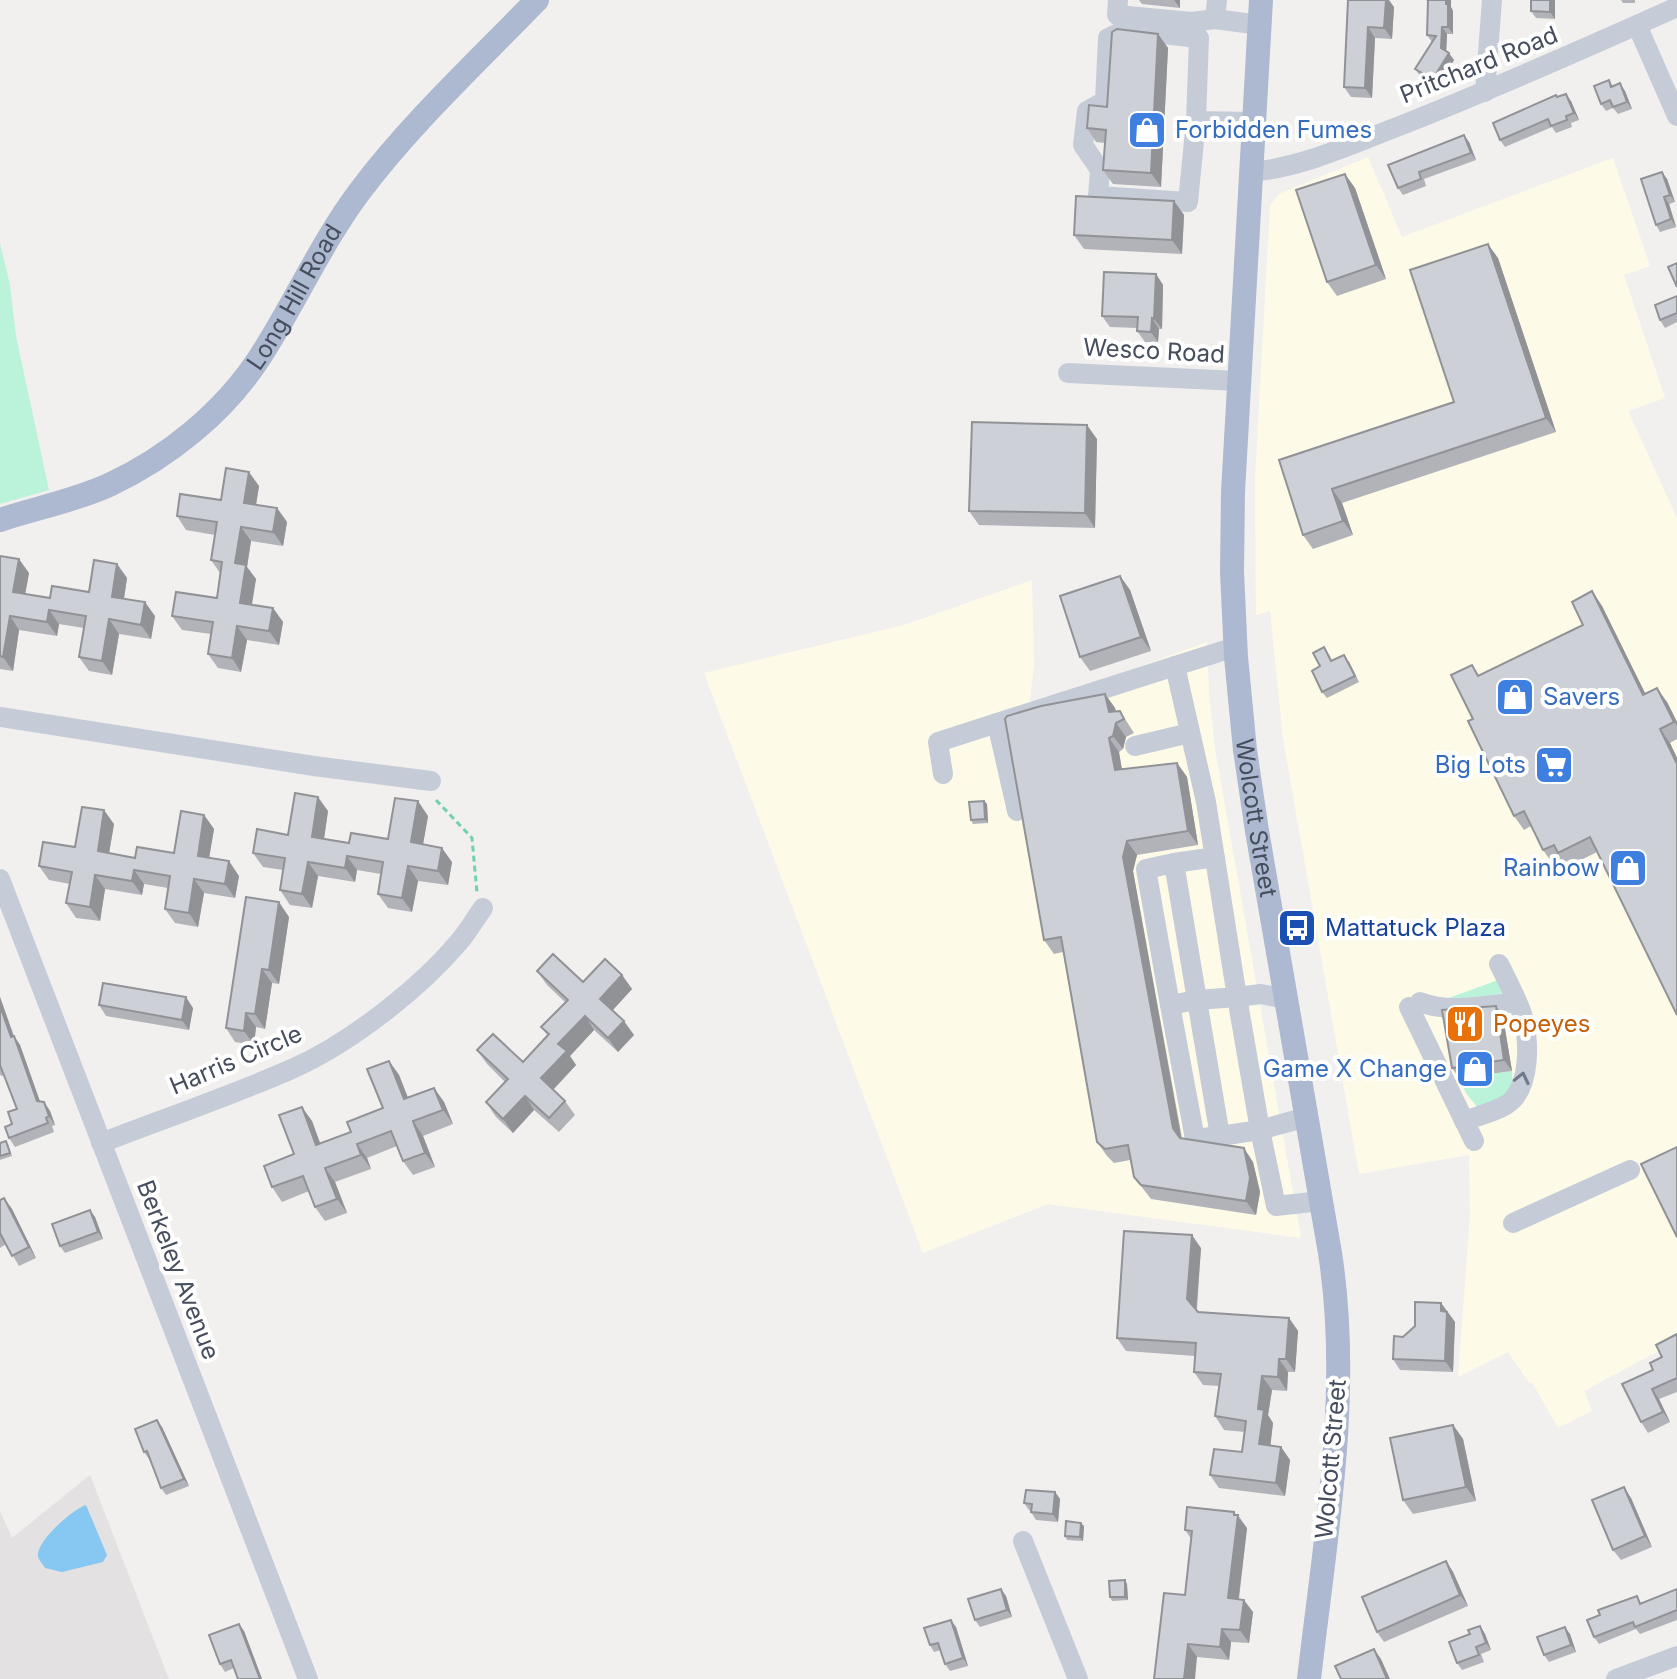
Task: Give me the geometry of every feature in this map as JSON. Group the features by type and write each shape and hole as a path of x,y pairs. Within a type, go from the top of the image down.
{"main road":[{"name":"Long Hill Road","path":"0,520 75,498 130,474 183,440 223,402 259,358 328,240 374,173 409,132 537,0"},
{"name":"Wolcott Street","path":"1261,0 1238,381 1232,536 1235,647 1245,750 1337,1303 1339,1391 1309,1679"}],"street":[{"path":"1118,0 1117,15 1192,22 1216,9 1260,25"},
{"path":"1485,92 1492,0"},
{"name":"Pritchard Road","path":"1251,172 1284,169 1485,92 1677,7"},
{"path":"1637,25 1677,116"},
{"path":"1125,30 1199,38 1196,121 1188,202 1098,196 1100,170 1083,145 1087,111 1105,101 1108,38 1125,30"},
{"path":"1196,121 1254,122"},
{"name":"Wesco Road","path":"1068,373 1238,381"},
{"path":"943,774 938,742 1235,647"},
{"path":"1175,666 1206,802 1260,1130 1276,1206 1321,1201"},
{"path":"0,717 431,781"},
{"path":"997,723 1017,811"},
{"path":"1135,746 1190,733"},
{"path":"1215,857 1146,869 1195,1139 1260,1130 1307,1117"},
{"path":"1174,863 1220,1136"},
{"name":"Berkeley Avenue","path":"0,879 308,1679"},
{"name":"Harris Circle","path":"101,1143 296,1067 346,1038 422,979 459,942 483,908"},
{"path":"1464,1121 1507,1104 1519,1093 1526,1073 1525,1025 1499,964"},
{"path":"1170,1005 1261,994 1286,999"},
{"path":"1474,1141 1414,1004 1447,1008 1517,1002"},
{"path":"1513,1223 1630,1170"},
{"path":"1023,1541 1078,1679"},
{"path":"1627,1677 1677,1656"}],"path":[{"path":"431,781 434,799 472,838 476,856 475,888 483,908"}],"shaded area":[{"name":"Mattatuck Plaza","path":"1368,157 1402,237 1613,158 1650,266 1624,275 1665,398 1628,411 1677,518 1677,1341 1584,1391 1592,1411 1558,1428 1532,1382 1529,1383 1508,1352 1458,1377 1470,1215 1469,1155 1359,1174 1283,738 1270,611 1256,615 1255,480 1270,205 1279,194"},
{"path":"1032,580 1034,664 1029,707 1207,642 1215,749 1301,1238 1048,1204 923,1253 704,673 904,625"},
{"path":"90,1475 169,1679 0,1679 0,1511 12,1538"}],"green space":[{"path":"0,243 10,285 16,336 49,490 0,504"},
{"path":"1498,980 1503,993 1457,1002 1449,998"},
{"path":"1512,1071 1513,1092 1477,1107 1459,1078"}],"water":[{"path":"86,1505 107,1555 103,1562 62,1572 45,1568 38,1557 42,1543 64,1519"}],"building":[{"path":"1348,0 1386,0 1384,28 1368,27 1365,88 1344,87"},
{"path":"1428,0 1446,0 1448,4 1448,27 1442,27 1441,48 1449,53 1433,79 1415,69 1436,36 1427,35"},
{"path":"1531,0 1550,0 1550,12 1531,11"},
{"path":"1117,29 1158,34 1151,173 1103,170 1106,130 1087,128 1089,105 1107,107 1112,32"},
{"path":"1609,80 1611,87 1620,83 1627,102 1613,107 1610,100 1601,104 1594,86"},
{"path":"1566,94 1574,113 1566,116 1567,120 1551,126 1548,119 1500,140 1493,123 1556,95"},
{"path":"1464,135 1471,153 1419,172 1421,179 1398,188 1388,165"},
{"path":"1662,172 1670,195 1664,197 1671,219 1656,225 1641,179"},
{"path":"1345,174 1376,265 1327,282 1296,190"},
{"path":"1076,196 1174,201 1172,240 1074,235"},
{"path":"1488,244 1546,418 1332,489 1343,521 1303,535 1279,460 1454,402 1410,270"},
{"path":"1677,263 1677,287 1668,267"},
{"path":"1104,272 1156,274 1151,332 1137,331 1138,317 1102,316"},
{"path":"1677,296 1677,313 1660,320 1655,305"},
{"path":"972,422 1087,425 1085,513 969,511"},
{"path":"226,468 249,472 244,503 277,508 273,532 241,527 235,563 246,565 240,603 273,608 269,631 237,626 232,658 208,654 213,622 172,616 176,592 217,598 222,562 211,560 217,522 177,516 180,494 221,500"},
{"path":"0,556 19,559 13,592 50,598 52,586 89,592 94,560 117,564 112,597 145,602 141,625 109,619 102,661 79,657 86,616 49,610 47,622 10,616 3,657 0,656"},
{"path":"1120,576 1141,637 1080,657 1060,596"},
{"path":"1592,591 1643,695 1657,688 1674,722 1660,729 1677,764 1677,1015 1590,837 1558,853 1554,845 1543,850 1524,811 1514,816 1468,721 1473,719 1451,675 1472,665 1478,676 1583,625 1572,602"},
{"path":"1324,647 1331,661 1344,655 1355,676 1322,692 1312,671 1320,666 1313,653"},
{"path":"1105,694 1109,712 1120,711 1124,719 1116,723 1113,736 1109,738 1115,770 1177,763 1188,831 1127,841 1123,857 1173,1128 1180,1138 1244,1148 1250,1178 1246,1201 1141,1185 1134,1177 1128,1145 1105,1149 1097,1142 1061,937 1044,940 1005,719 1041,706"},
{"path":"295,793 318,797 312,837 349,843 351,833 388,839 395,798 418,801 411,842 442,848 438,871 408,866 402,898 378,894 383,862 347,856 345,868 308,862 302,894 280,890 285,858 253,853 257,829 288,835"},
{"path":"984,801 985,819 971,820 969,802"},
{"path":"82,807 104,810 98,851 135,858 137,847 174,853 181,811 204,815 198,856 229,861 225,884 194,879 189,913 165,909 170,876 134,870 132,881 95,875 90,907 66,903 72,872 39,866 43,842 75,847"},
{"path":"246,897 279,902 269,970 262,969 255,1014 246,1013 244,1031 226,1028"},
{"path":"553,954 583,982 605,959 622,975 600,999 624,1021 608,1038 585,1016 558,1044 567,1051 541,1078 565,1101 549,1118 525,1096 503,1119 486,1102 508,1079 477,1050 493,1034 523,1062 549,1034 541,1027 568,1000 537,971"},
{"path":"103,983 186,997 182,1020 99,1005"},
{"path":"0,1006 37,1101 44,1102 49,1116 46,1118 48,1123 9,1138 5,1127 12,1124 8,1112 17,1109 0,1065"},
{"path":"1496,1006 1504,1060 1452,1068 1442,1010"},
{"path":"389,1061 404,1099 434,1088 443,1110 413,1121 425,1153 403,1161 391,1131 357,1144 361,1155 325,1168 337,1199 315,1207 303,1176 272,1187 264,1166 294,1154 279,1115 302,1107 316,1145 351,1132 347,1122 383,1108 367,1069"},
{"path":"6,1141 10,1153 0,1156 0,1143"},
{"path":"1677,1147 1677,1237 1641,1164"},
{"path":"4,1198 29,1247 12,1256 0,1233 0,1200"},
{"path":"90,1210 98,1232 60,1246 52,1224"},
{"path":"1124,1231 1192,1235 1187,1299 1198,1312 1289,1318 1286,1359 1279,1359 1278,1377 1262,1376 1258,1409 1264,1410 1259,1444 1281,1447 1276,1483 1210,1475 1214,1449 1242,1452 1246,1421 1215,1416 1221,1374 1194,1372 1196,1343 1117,1338"},
{"path":"1415,1302 1441,1303 1441,1311 1447,1312 1445,1361 1393,1359 1394,1336 1403,1337 1415,1326"},
{"path":"1677,1334 1677,1378 1652,1389 1663,1412 1641,1422 1622,1384 1653,1370 1650,1363 1662,1357 1656,1345"},
{"path":"157,1420 184,1479 161,1488 135,1429"},
{"path":"1453,1425 1466,1487 1403,1500 1390,1438"},
{"path":"1624,1487 1645,1536 1613,1550 1592,1500"},
{"path":"1026,1490 1055,1492 1053,1514 1031,1512 1032,1504 1024,1503"},
{"path":"1187,1507 1238,1515 1228,1598 1244,1600 1240,1630 1222,1629 1220,1647 1188,1644 1184,1679 1154,1679 1164,1593 1185,1595 1192,1531 1185,1530"},
{"path":"1066,1521 1081,1523 1080,1537 1065,1536"},
{"path":"1446,1561 1460,1595 1377,1632 1362,1597"},
{"path":"1125,1580 1125,1597 1110,1597 1109,1581"},
{"path":"1001,1589 1007,1610 975,1620 968,1599"},
{"path":"1677,1589 1677,1610 1635,1627 1633,1622 1594,1637 1587,1620 1600,1615 1598,1610 1637,1596 1640,1604"},
{"path":"951,1620 963,1658 945,1664 938,1643 930,1645 924,1628"},
{"path":"239,1624 260,1679 238,1679 231,1660 220,1664 209,1635"},
{"path":"1480,1626 1486,1643 1476,1647 1479,1655 1457,1663 1449,1642 1470,1634 1468,1630"},
{"path":"1565,1627 1571,1645 1544,1655 1537,1637"},
{"path":"1374,1649 1387,1679 1341,1679 1335,1666"}],"place":[{"name":"Forbidden Fumes","path":"1147,130"},
{"name":"Savers","path":"1515,697"},
{"name":"Big Lots","path":"1554,765"},
{"name":"Rainbow","path":"1628,868"},
{"name":"Mattatuck Plaza","path":"1297,928"},
{"name":"Popeyes","path":"1465,1024"},
{"name":"Game X Change","path":"1475,1069"}]}
